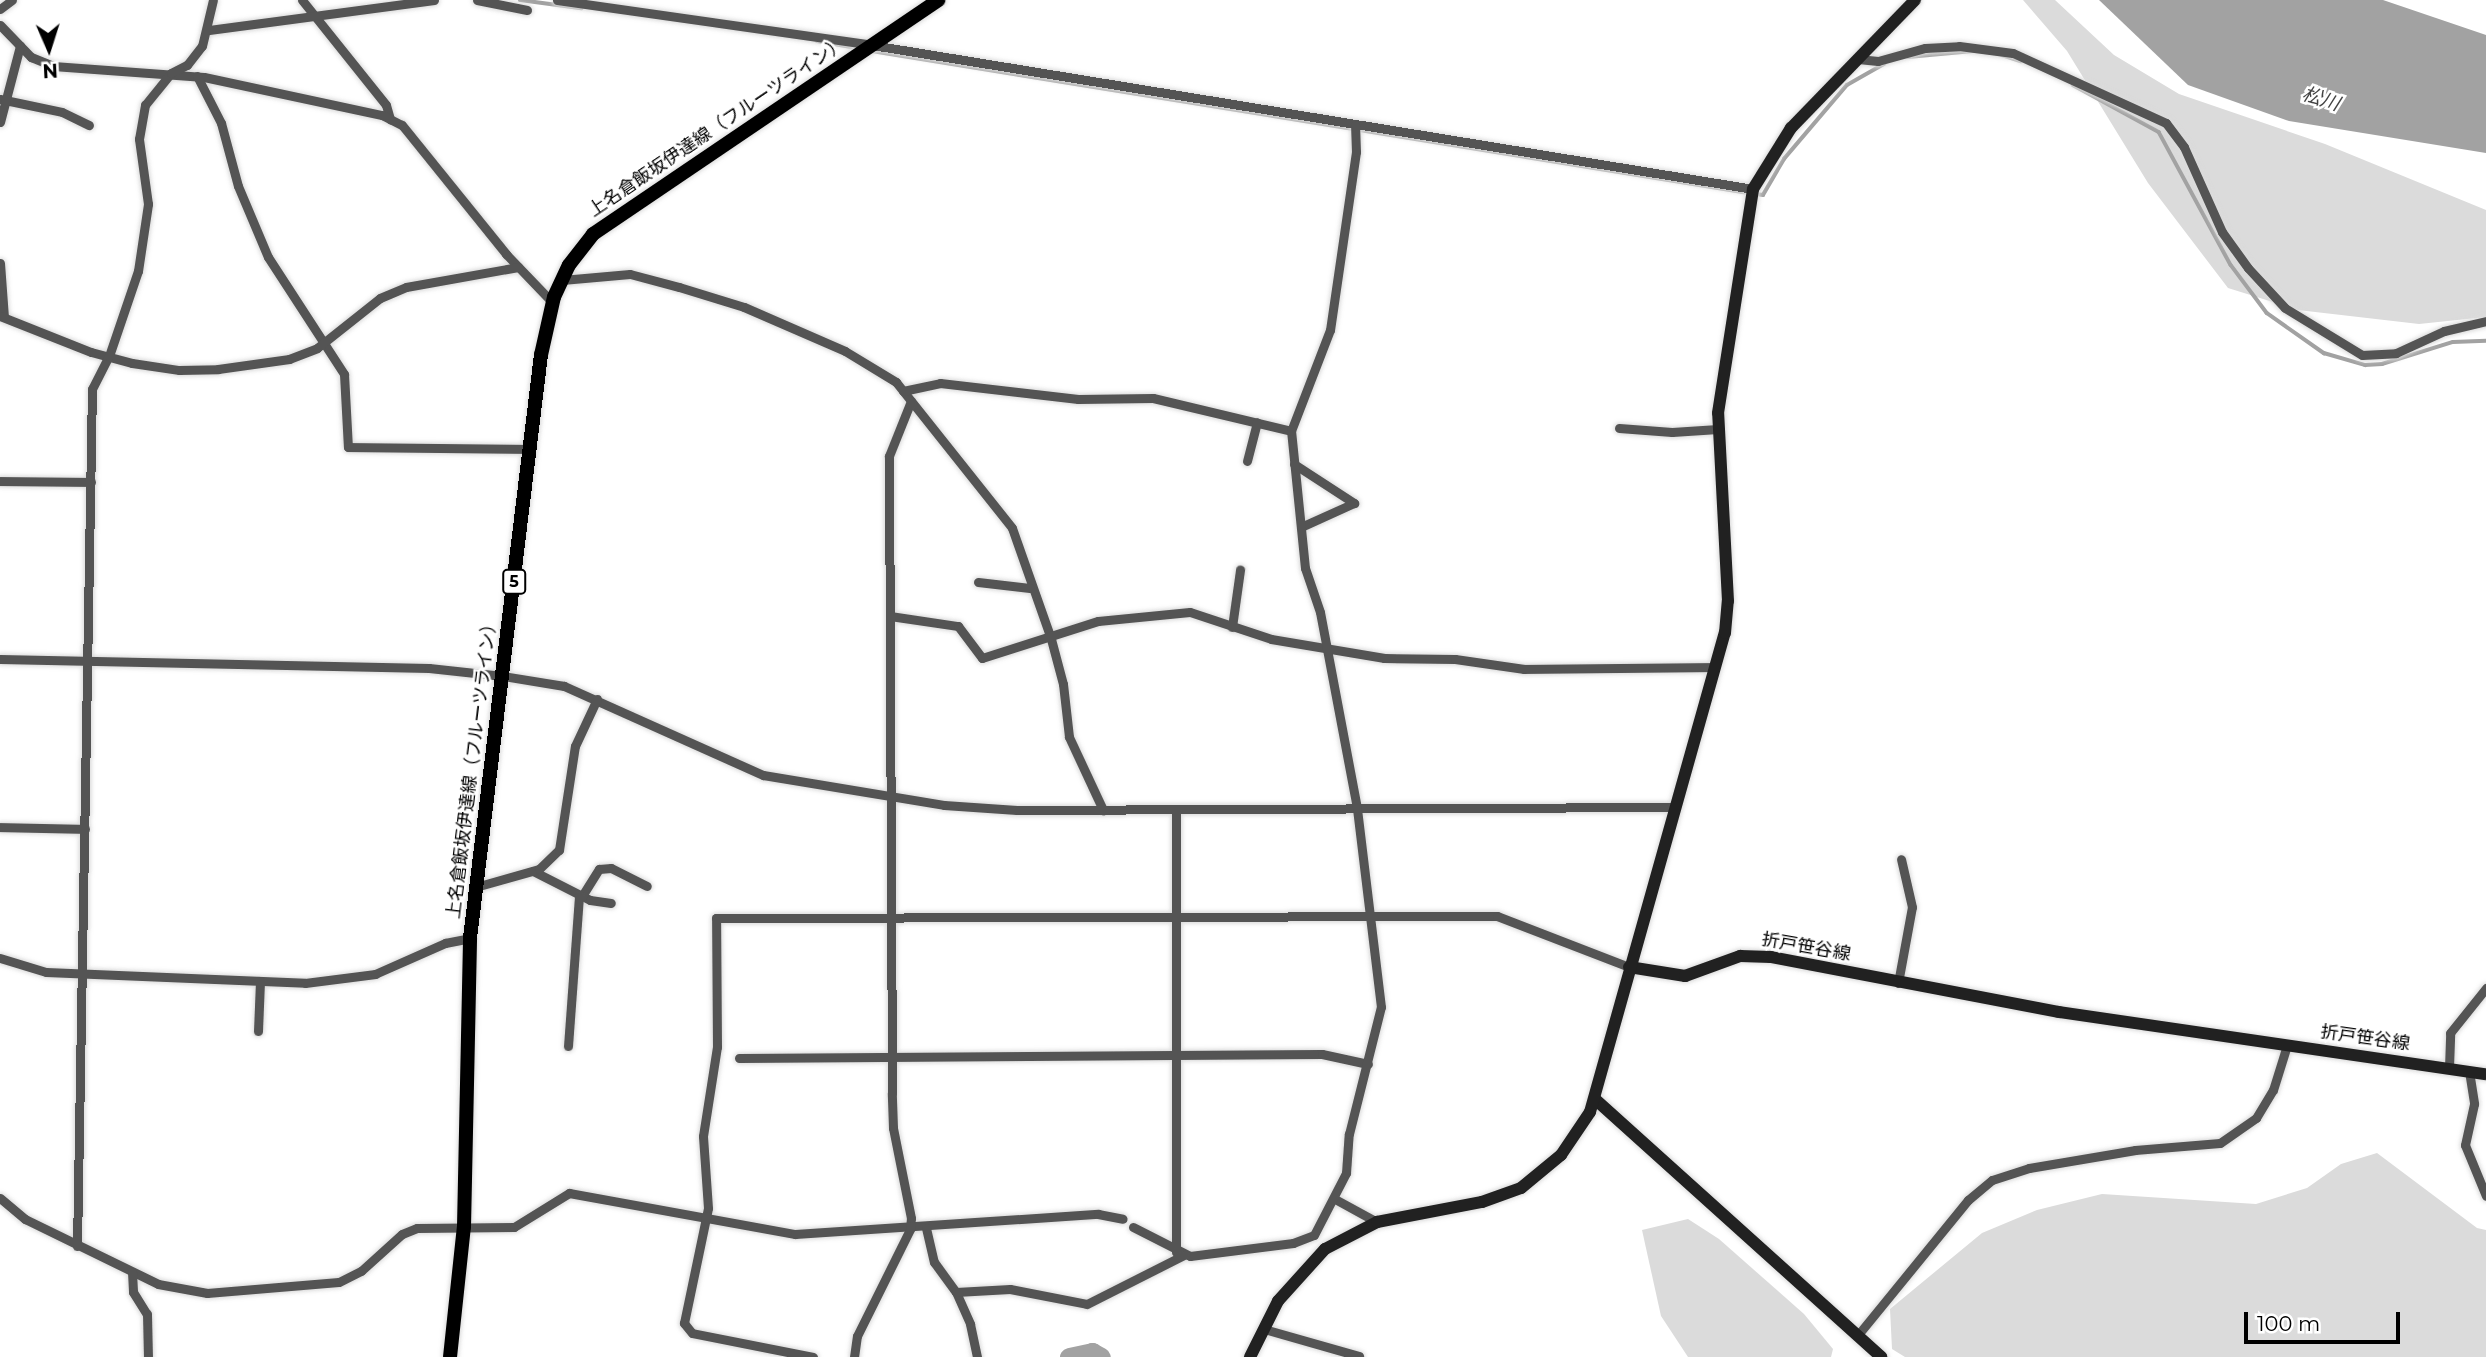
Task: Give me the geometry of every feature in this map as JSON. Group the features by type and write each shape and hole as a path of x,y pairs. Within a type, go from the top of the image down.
{"main road":[{"name":"上名倉飯坂伊達線（フルーツライン）","path":"450,1357 464,1227 471,938 530,449 552,302 562,280 593,234 937,0"},
{"path":"1250,1357 1290,1285 1320,1254 1351,1232 1377,1222 1482,1202 1521,1188 1561,1155 1596,1100 1629,967 1715,667 1728,601 1718,429 1753,190 1791,128 1915,0"},
{"name":"折戸笹谷線","path":"1629,967 1668,976 1696,975 1740,956 1754,954 1898,983 2287,1045 2486,1073"},
{"path":"1596,1100 1881,1357"}],"street":[{"path":"0,9 12,0"},
{"path":"77,1245 92,388 109,356 138,271 148,204 139,148 145,105 171,73 193,59 208,30 213,0"},
{"path":"302,0 386,105 390,119"},
{"path":"208,30 313,13 434,0"},
{"path":"477,0 527,10"},
{"path":"557,0 872,45 1753,190"},
{"path":"0,40 3,28"},
{"path":"3,28 31,57 54,66 197,76 344,105 390,119 401,125 518,267 552,302"},
{"path":"0,122 2,98 20,46"},
{"path":"1858,59 1878,61 1925,48 1959,46 2013,53 2166,123 2184,147 2222,232 2248,268 2285,308 2362,355 2396,353 2444,331 2486,321"},
{"path":"197,76 221,124 238,186 268,257 346,382 348,447 530,449"},
{"path":"2,98 62,112 89,125"},
{"path":"956,1292 1010,1289 1087,1304 1180,1253 1293,1243 1314,1235 1335,1199 1346,1173 1349,1133 1381,1007 1357,808 1320,612 1307,575 1291,431 1330,330 1356,152 1355,125"},
{"path":"0,263 2,317 109,356 179,370 218,369 289,359 323,345 380,298 406,287 518,267"},
{"path":"562,280 630,274 744,307 874,366 903,391 1006,519 1030,589 1051,639 1069,737 1103,810"},
{"path":"903,391 940,383 1077,399 1153,398 1291,431"},
{"path":"854,1357 857,1336 910,1229 893,1128 889,452 911,401"},
{"path":"1247,461 1257,422"},
{"path":"1619,428 1672,432 1718,429"},
{"path":"1294,464 1354,503 1301,527"},
{"path":"0,481 91,482"},
{"path":"1232,627 1240,570"},
{"path":"978,583 1030,589"},
{"path":"890,616 958,626 982,658 1051,639 1098,621 1190,612 1232,627 1325,648 1524,669 1715,667"},
{"path":"0,659 429,668 503,676 564,686 763,775 890,797 1017,810 1673,807"},
{"path":"479,886 533,871 559,850 575,746 597,699"},
{"path":"1176,810 1180,1253"},
{"path":"0,827 85,829"},
{"path":"1898,983 1912,907 1901,859"},
{"path":"568,1046 581,896 599,869 611,868 647,886"},
{"path":"533,871 581,896 611,903"},
{"path":"813,1357 687,1330 685,1317 708,1218 703,1136 716,1047 716,918 1497,916 1629,967"},
{"path":"0,958 34,970 305,984 375,974 445,943 471,938"},
{"path":"258,1031 260,981"},
{"path":"2449,1068 2450,1033 2486,988"},
{"path":"1857,1336 1968,1200 1992,1180 2029,1168 2135,1150 2220,1143 2256,1118 2273,1090 2287,1045"},
{"path":"739,1058 892,1054 1322,1054 1368,1064"},
{"path":"2469,1071 2474,1104 2465,1146 2486,1196"},
{"path":"0,1198 25,1219 132,1272 188,1292 325,1286 362,1271 402,1234 417,1228 514,1227 569,1193 795,1234 926,1228 1098,1214 1123,1219"},
{"path":"1335,1199 1377,1222"},
{"path":"1133,1227 1180,1253"},
{"path":"926,1228 934,1262 956,1292 970,1324 977,1357"},
{"path":"1314,1235 1320,1254"},
{"path":"132,1272 131,1284 147,1314 148,1357"},
{"path":"1264,1329 1359,1356"}],"shaded area":[{"path":"2023,0 2055,0 2114,55 2179,94 2325,144 2486,210 2486,317 2419,324 2298,310 2228,288 2148,183 2067,51"},
{"path":"2377,1153 2477,1228 2486,1230 2486,1357 1905,1357 1892,1349 1890,1309 1982,1233 2037,1210 2102,1194 2256,1204 2307,1188 2341,1164"},
{"path":"1688,1219 1719,1239 1804,1314 1833,1349 1831,1357 1688,1357 1661,1316 1642,1230"}],"water":[{"name":"松川","path":"2099,0 2383,0 2486,35 2486,153 2289,121 2188,85"}],"waterway":[{"path":"520,0 581,8"},
{"path":"817,41 858,48"},
{"path":"872,51 1749,193"},
{"path":"1908,57 1973,51"},
{"path":"2002,55 2021,61"},
{"path":"1756,194 1763,195 1784,159 1847,85 1884,64"},
{"path":"2073,85 2159,132 2231,265 2267,313 2324,353 2365,365 2382,364 2453,342 2486,341"},
{"path":"1069,1357 1092,1352 1101,1357"}]}
